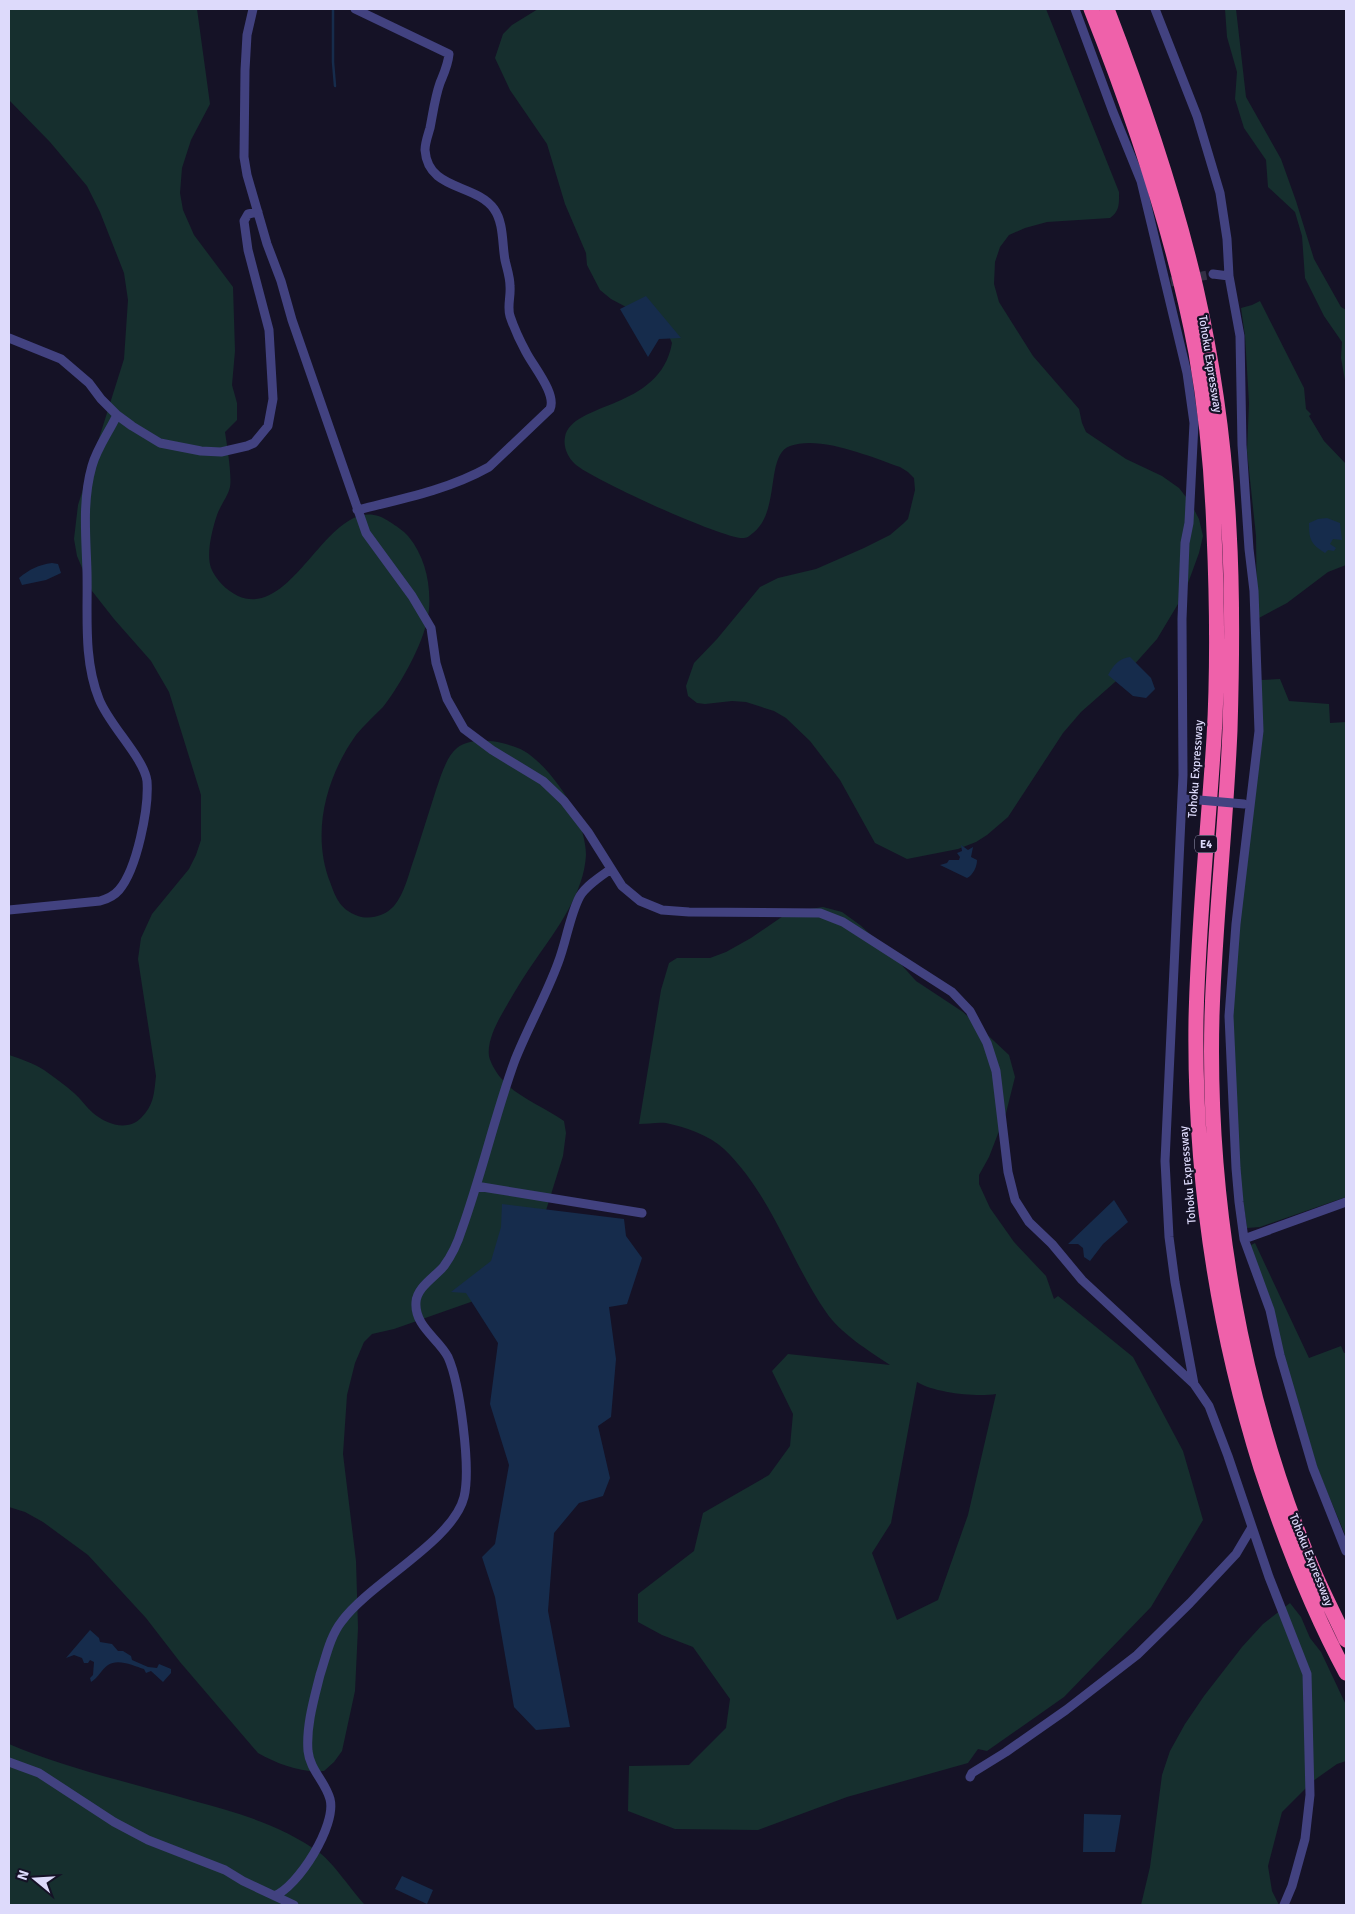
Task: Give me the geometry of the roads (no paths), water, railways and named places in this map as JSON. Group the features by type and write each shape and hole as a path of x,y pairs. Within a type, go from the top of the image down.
{"highway":[{"name":"Tohoku Expressway","path":"1091,9 1138,137 1162,215 1182,289 1196,356 1206,434 1214,528 1217,627 1214,733 1196,1018 1197,1103 1202,1177 1214,1273 1224,1330 1248,1426 1277,1517 1302,1580 1346,1673"},
{"name":"Tohoku Expressway","path":"1107,9 1152,131 1196,287 1210,355 1221,433 1229,528 1232,628 1230,734 1217,911 1212,1019 1216,1166 1228,1270 1239,1326 1265,1430 1291,1511 1315,1573 1346,1640"}],"street":[{"path":"253,9 248,35 245,70 244,157 267,244 366,533 412,596 431,628 436,663 447,699 464,728 492,750 543,781 564,801 588,832 622,886 640,901 662,910 689,912 820,913 843,922 952,992 970,1011 987,1043 996,1071 1008,1172 1015,1200 1029,1222 1052,1244 1082,1280 1194,1384 1209,1406 1269,1577 1307,1674 1310,1795 1305,1839 1292,1886 1284,1905"},
{"path":"355,9 449,54 425,149 429,163 435,175 447,183 483,198 499,217 505,261 510,276 511,289 508,304 510,315 525,351 546,385 552,405 489,467 479,473 427,494 357,510"},
{"path":"1075,9 1141,181 1168,282 1187,373 1194,423 1189,523 1185,543 1182,619 1184,800 1165,1161 1173,1273 1194,1384"},
{"path":"1155,9 1197,116 1220,193 1227,239 1229,276 1240,336 1242,446 1249,549 1254,591 1259,731 1247,805 1229,1016 1236,1168 1244,1239 1270,1310 1280,1355 1313,1468 1346,1551"},
{"path":"9,338 61,359 89,383 101,399 117,415 160,442 201,452 221,452 254,443 268,426 273,399 269,330 248,250 244,222 248,214 258,212"},
{"path":"1213,274 1229,276"},
{"path":"9,910 100,901 114,895 122,885 133,862 140,840 147,788 146,776 137,758 105,712 99,699 90,664 87,627 85,503 92,465 117,415"},
{"path":"1184,800 1247,805"},
{"path":"274,1896 286,1890 292,1883 312,1853 328,1822 331,1803 327,1790 315,1772 310,1760 308,1730 327,1651 336,1630 350,1611 445,1529 459,1512 464,1500 467,1482 466,1450 454,1374 447,1357 429,1335 423,1324 418,1314 416,1302 422,1290 446,1264 462,1232 515,1061 558,966 577,902 586,888 611,869"},
{"path":"476,1186 642,1213"},
{"path":"1244,1239 1346,1202"},
{"path":"970,1777 972,1773 1006,1752 1137,1656 1236,1554 1252,1527"},
{"path":"9,1762 39,1773 114,1822 148,1840 226,1870 243,1881 294,1905"}],"water":[{"path":"646,296 681,338 659,339 648,357 620,309"},
{"path":"1327,518 1340,523 1342,540 1333,539 1330,544 1336,548 1334,551 1328,550 1325,553 1312,541 1309,523"},
{"path":"52,563 58,564 61,573 46,580 22,585 19,578 23,575 38,566"},
{"path":"1130,657 1151,678 1155,689 1146,698 1133,696 1108,675 1117,663"},
{"path":"961,845 968,850 973,847 971,857 977,860 974,870 967,878 940,865 947,863 949,860 959,860 960,857 957,853 962,851"},
{"path":"1114,1200 1128,1222 1103,1244 1090,1261 1084,1257 1083,1248 1078,1244 1068,1244"},
{"path":"502,1204 624,1219 626,1236 642,1258 627,1304 609,1307 616,1359 611,1417 598,1426 610,1478 603,1496 579,1503 554,1533 548,1611 570,1727 536,1730 514,1707 495,1597 482,1557 495,1544 509,1465 490,1404 498,1343 466,1293 451,1292 491,1261 501,1227"},
{"path":"90,1630 99,1638 100,1642 112,1644 118,1651 123,1651 131,1656 132,1660 148,1667 157,1668 159,1664 171,1669 171,1673 163,1682 151,1671 146,1673 144,1669 116,1662 108,1665 91,1682 90,1678 93,1675 94,1662 90,1660 88,1663 84,1663 82,1658 74,1655 66,1658"},
{"path":"1084,1814 1121,1815 1115,1852 1083,1852"},
{"path":"402,1876 433,1890 427,1904 395,1889"}],"waterway":[{"path":"333,9 335,86"}],"tunnel":[{"path":"1171,282 1213,274"}]}
